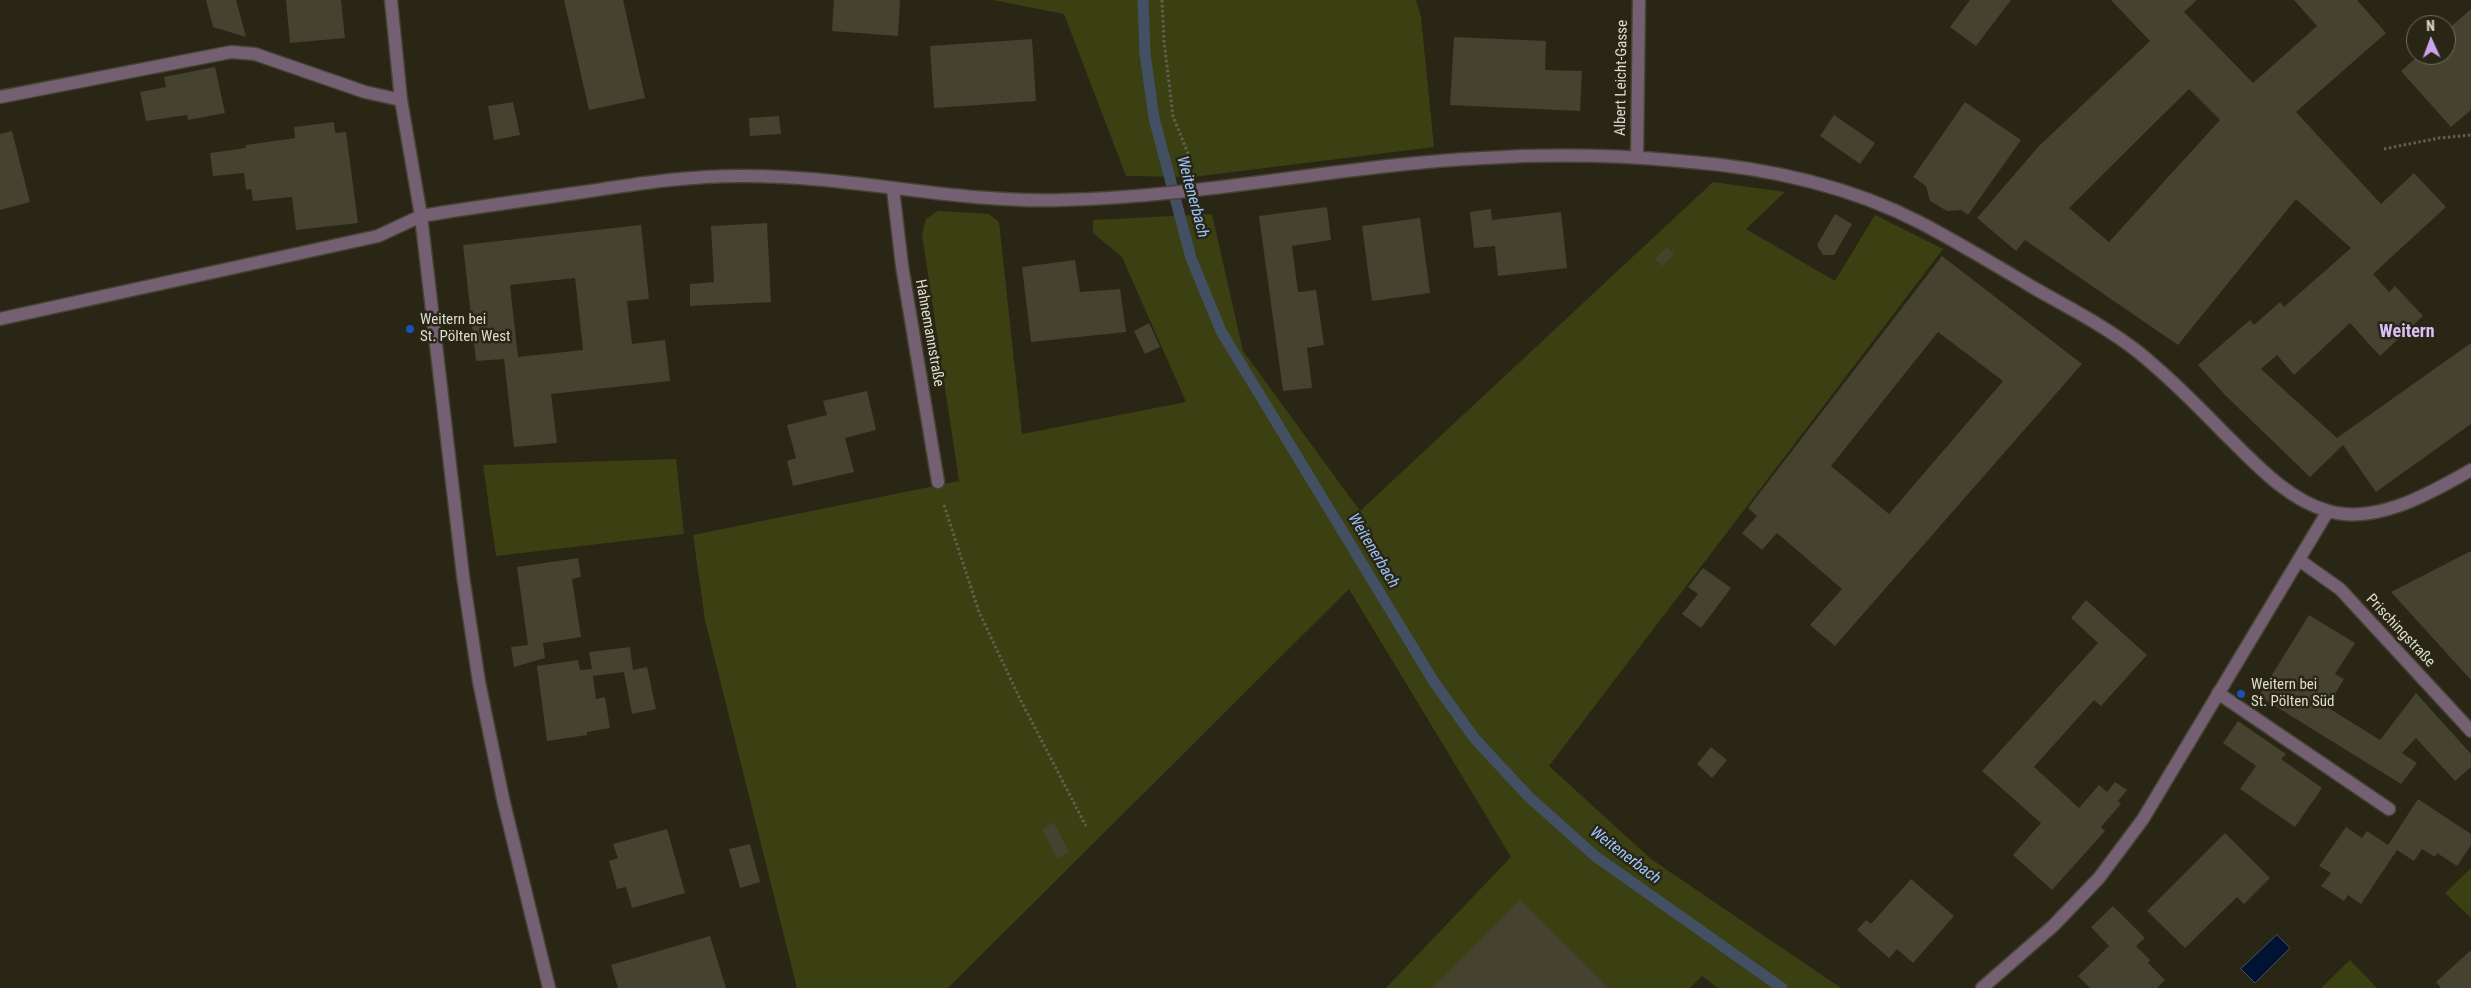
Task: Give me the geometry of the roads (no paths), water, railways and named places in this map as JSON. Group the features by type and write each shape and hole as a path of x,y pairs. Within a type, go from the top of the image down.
{"street":[{"path":"391,0 401,100 421,216 463,576 479,682 503,799 549,988"},
{"name":"Albert Leicht-Gasse","path":"1637,157 1639,0"},
{"path":"0,97 231,52 255,54 365,92 401,100"},
{"path":"0,319 378,236 421,216 650,182 700,177 798,178 1005,200 1062,200 1203,190 1484,158 1637,157 1716,164 1771,172 1821,184 1875,201 1922,224 2090,320 2133,348 2172,381 2268,476 2297,497 2328,511 2362,514 2399,505 2432,492 2471,470"},
{"name":"Hahnemannstraße","path":"893,189 902,266 938,482"},
{"path":"1989,986 2054,926 2099,878 2143,819 2328,511"},
{"name":"Prischingstraße","path":"2300,560 2340,590 2471,731"},
{"path":"2218,693 2389,810"}],"water":[{"path":"2277,935 2290,948 2255,983 2241,969"}],"waterway":[{"name":"Weitenerbach","path":"1143,0 1145,53 1154,118 1191,258 1221,331 1434,682 1475,739 1529,797 1595,856 1782,988"}],"place":[{"name":"Weitern bei St. Pölten West","path":"410,329"},
{"name":"Weitern bei St. Pölten Süd","path":"2241,694"}],"district":[{"name":"Weitern","path":"2407,332"}]}
